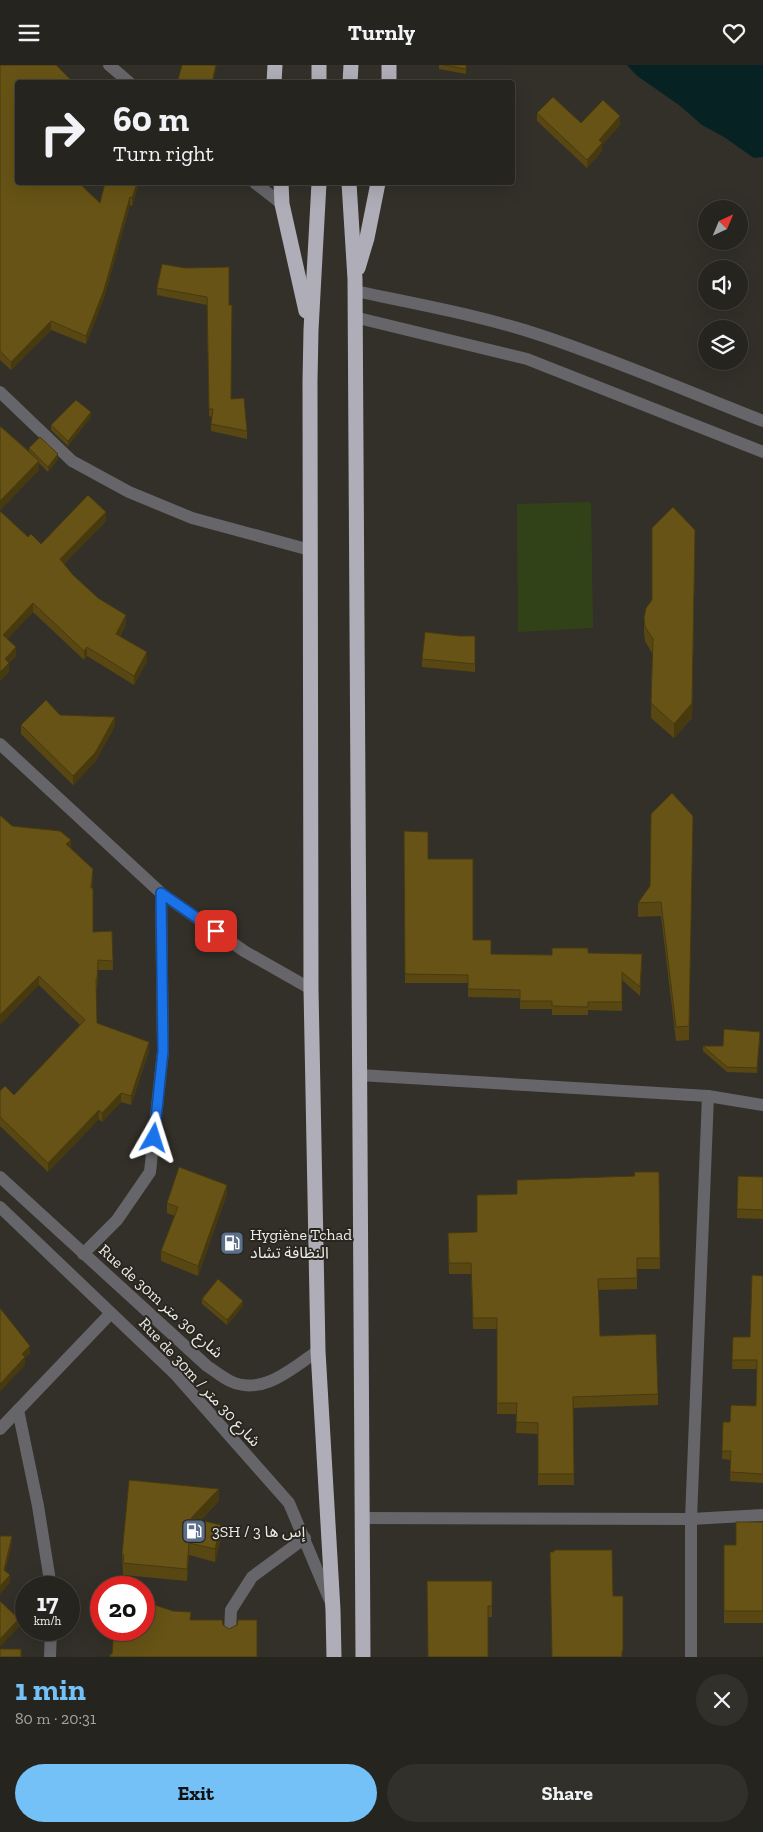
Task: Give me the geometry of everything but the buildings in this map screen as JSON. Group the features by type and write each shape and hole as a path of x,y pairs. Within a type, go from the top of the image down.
{"highway":[{"path":"274,80 275,65"},
{"path":"319,65 319,80"},
{"path":"350,65 350,80"},
{"path":"389,65 389,80"},
{"path":"281,185 282,203 310,330"},
{"path":"319,185 310,330 311,989 318,1351 334,1657"},
{"path":"349,185 355,285 363,1657"},
{"path":"355,285 378,185"}],"street":[{"path":"109,65 126,80"},
{"path":"258,185 282,203"},
{"path":"355,285 538,335 595,355 763,421"},
{"path":"354,317 527,359 763,451"},
{"path":"0,393 72,461 129,492 192,518 310,550"},
{"path":"0,744 161,893 244,951 311,989"},
{"path":"83,1254 117,1220 150,1172 163,1051 161,893"},
{"path":"359,1075 708,1096 763,1105"},
{"path":"690,1657 691,1519 708,1096"},
{"name":"Rue de 30m شارع 30 متر","path":"0,1177 207,1366 232,1382 255,1386 276,1379 318,1351"},
{"name":"Rue de 30m / شارع 30 متر","path":"0,1207 176,1375 289,1503 333,1610"},
{"path":"0,1429 111,1313"},
{"path":"18,1410 38,1506 49,1576"},
{"path":"362,1518 691,1519 763,1515"},
{"path":"230,1633 232,1609 252,1577 304,1538"},
{"path":"50,1657 51,1641"}],"green space":[{"path":"591,502 593,628 518,632 517,504"}],"water":[{"path":"627,65 763,65 763,157 754,158 724,137 702,125 679,105 636,75"}],"place":[{"name":"Hygiène Tchad النظافة تشاد","path":"232,1243"},
{"name":"3SH / 3 إس ها","path":"194,1531"}],"route":[{"path":"154,1138 163,1051 161,893 216,931"}]}
